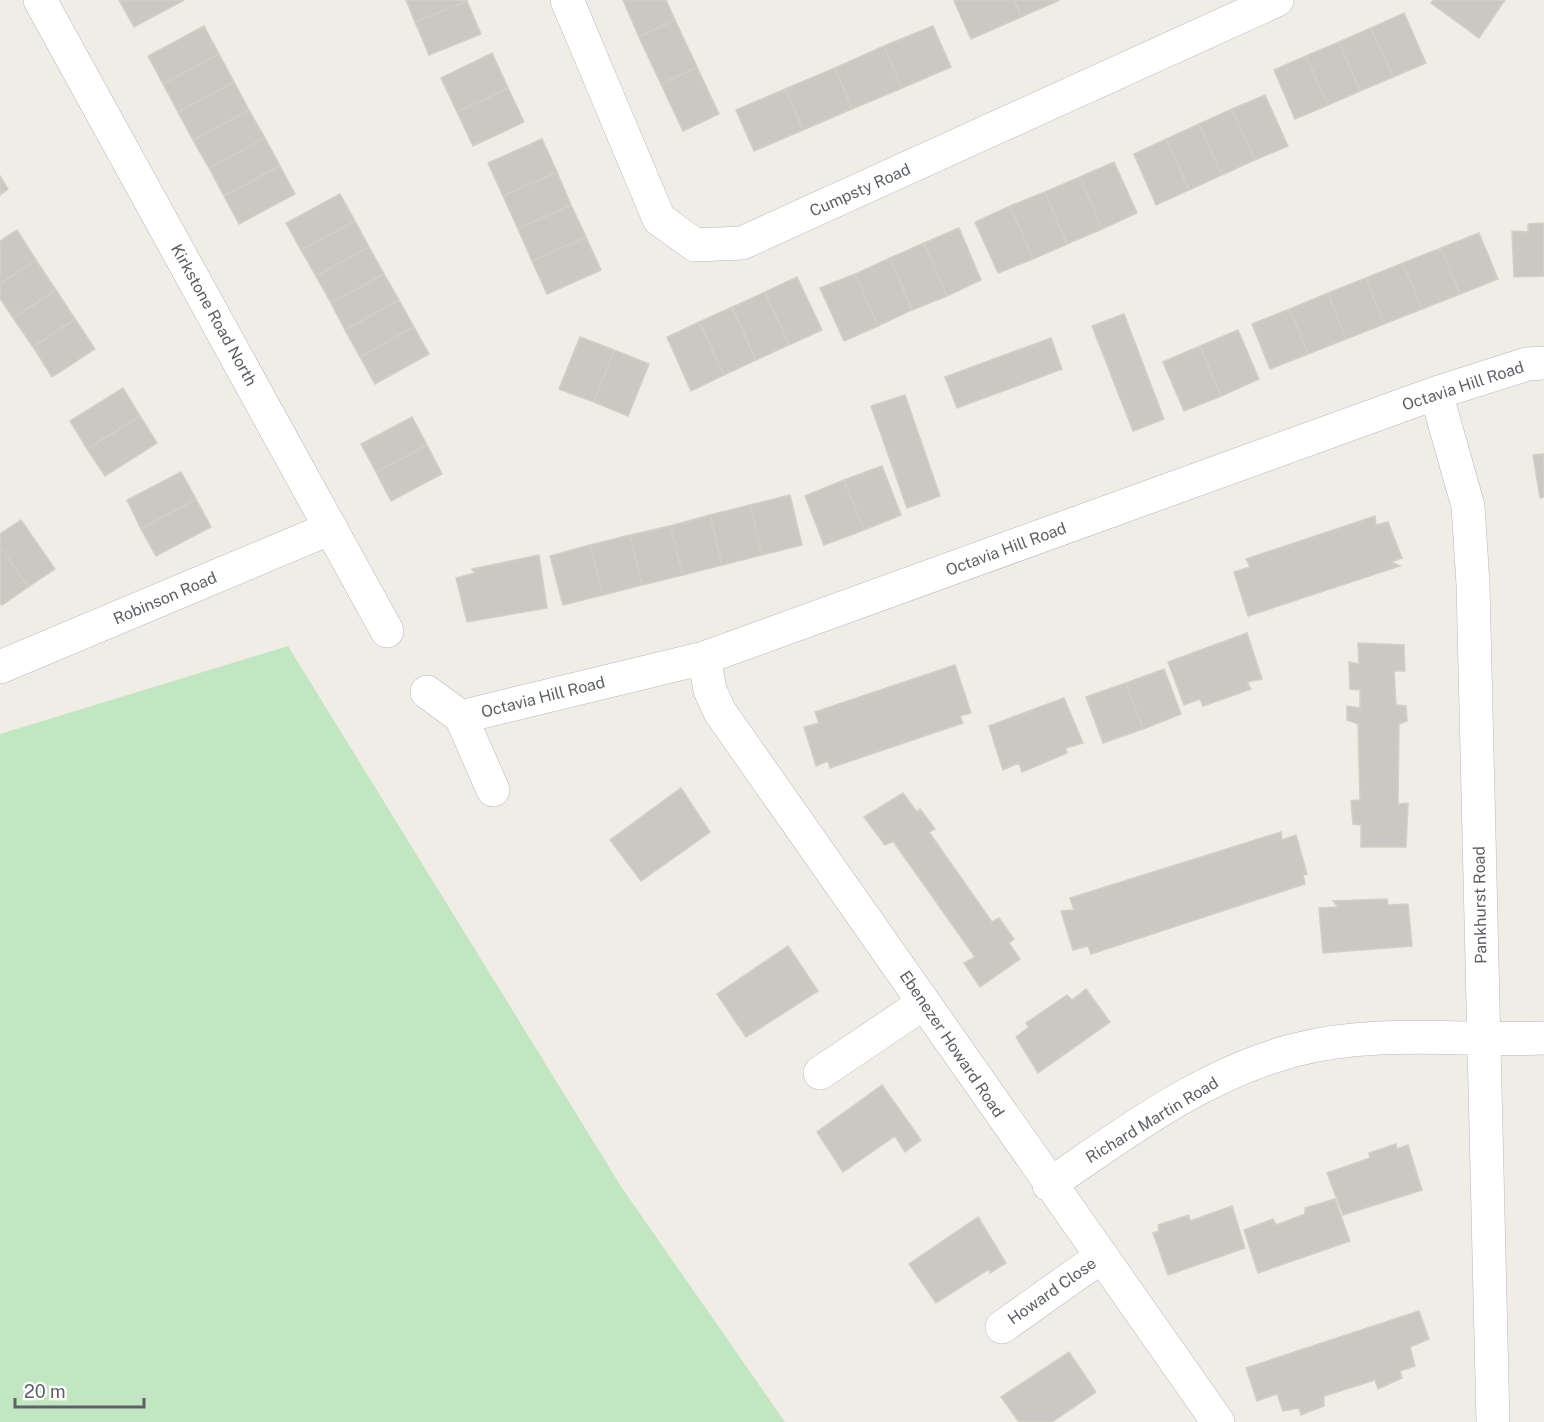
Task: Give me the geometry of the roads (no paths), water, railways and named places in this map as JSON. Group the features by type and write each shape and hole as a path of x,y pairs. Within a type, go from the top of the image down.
{"street":[{"name":"Kirkstone Road North","path":"40,0 387,631"},
{"name":"Cumpsty Road","path":"567,0 659,219 695,245 742,243 1277,0"},
{"name":"Octavia Hill Road","path":"462,717 704,658 1436,393 1527,364 1544,363"},
{"name":"Pankhurst Road","path":"1436,393 1468,506 1473,584 1492,1422"},
{"name":"Robinson Road","path":"0,667 331,528"},
{"name":"Ebenezer Howard Road","path":"704,658 710,690 720,712 1049,1185 1102,1256 1218,1422"},
{"path":"427,692 462,717 493,790"},
{"path":"820,1073 924,1003"},
{"name":"Richard Martin Road","path":"1049,1185 1166,1107 1202,1086 1248,1065 1296,1050 1346,1042 1408,1037 1483,1040 1544,1038"},
{"name":"Howard Close","path":"1002,1327 1102,1256"}]}
